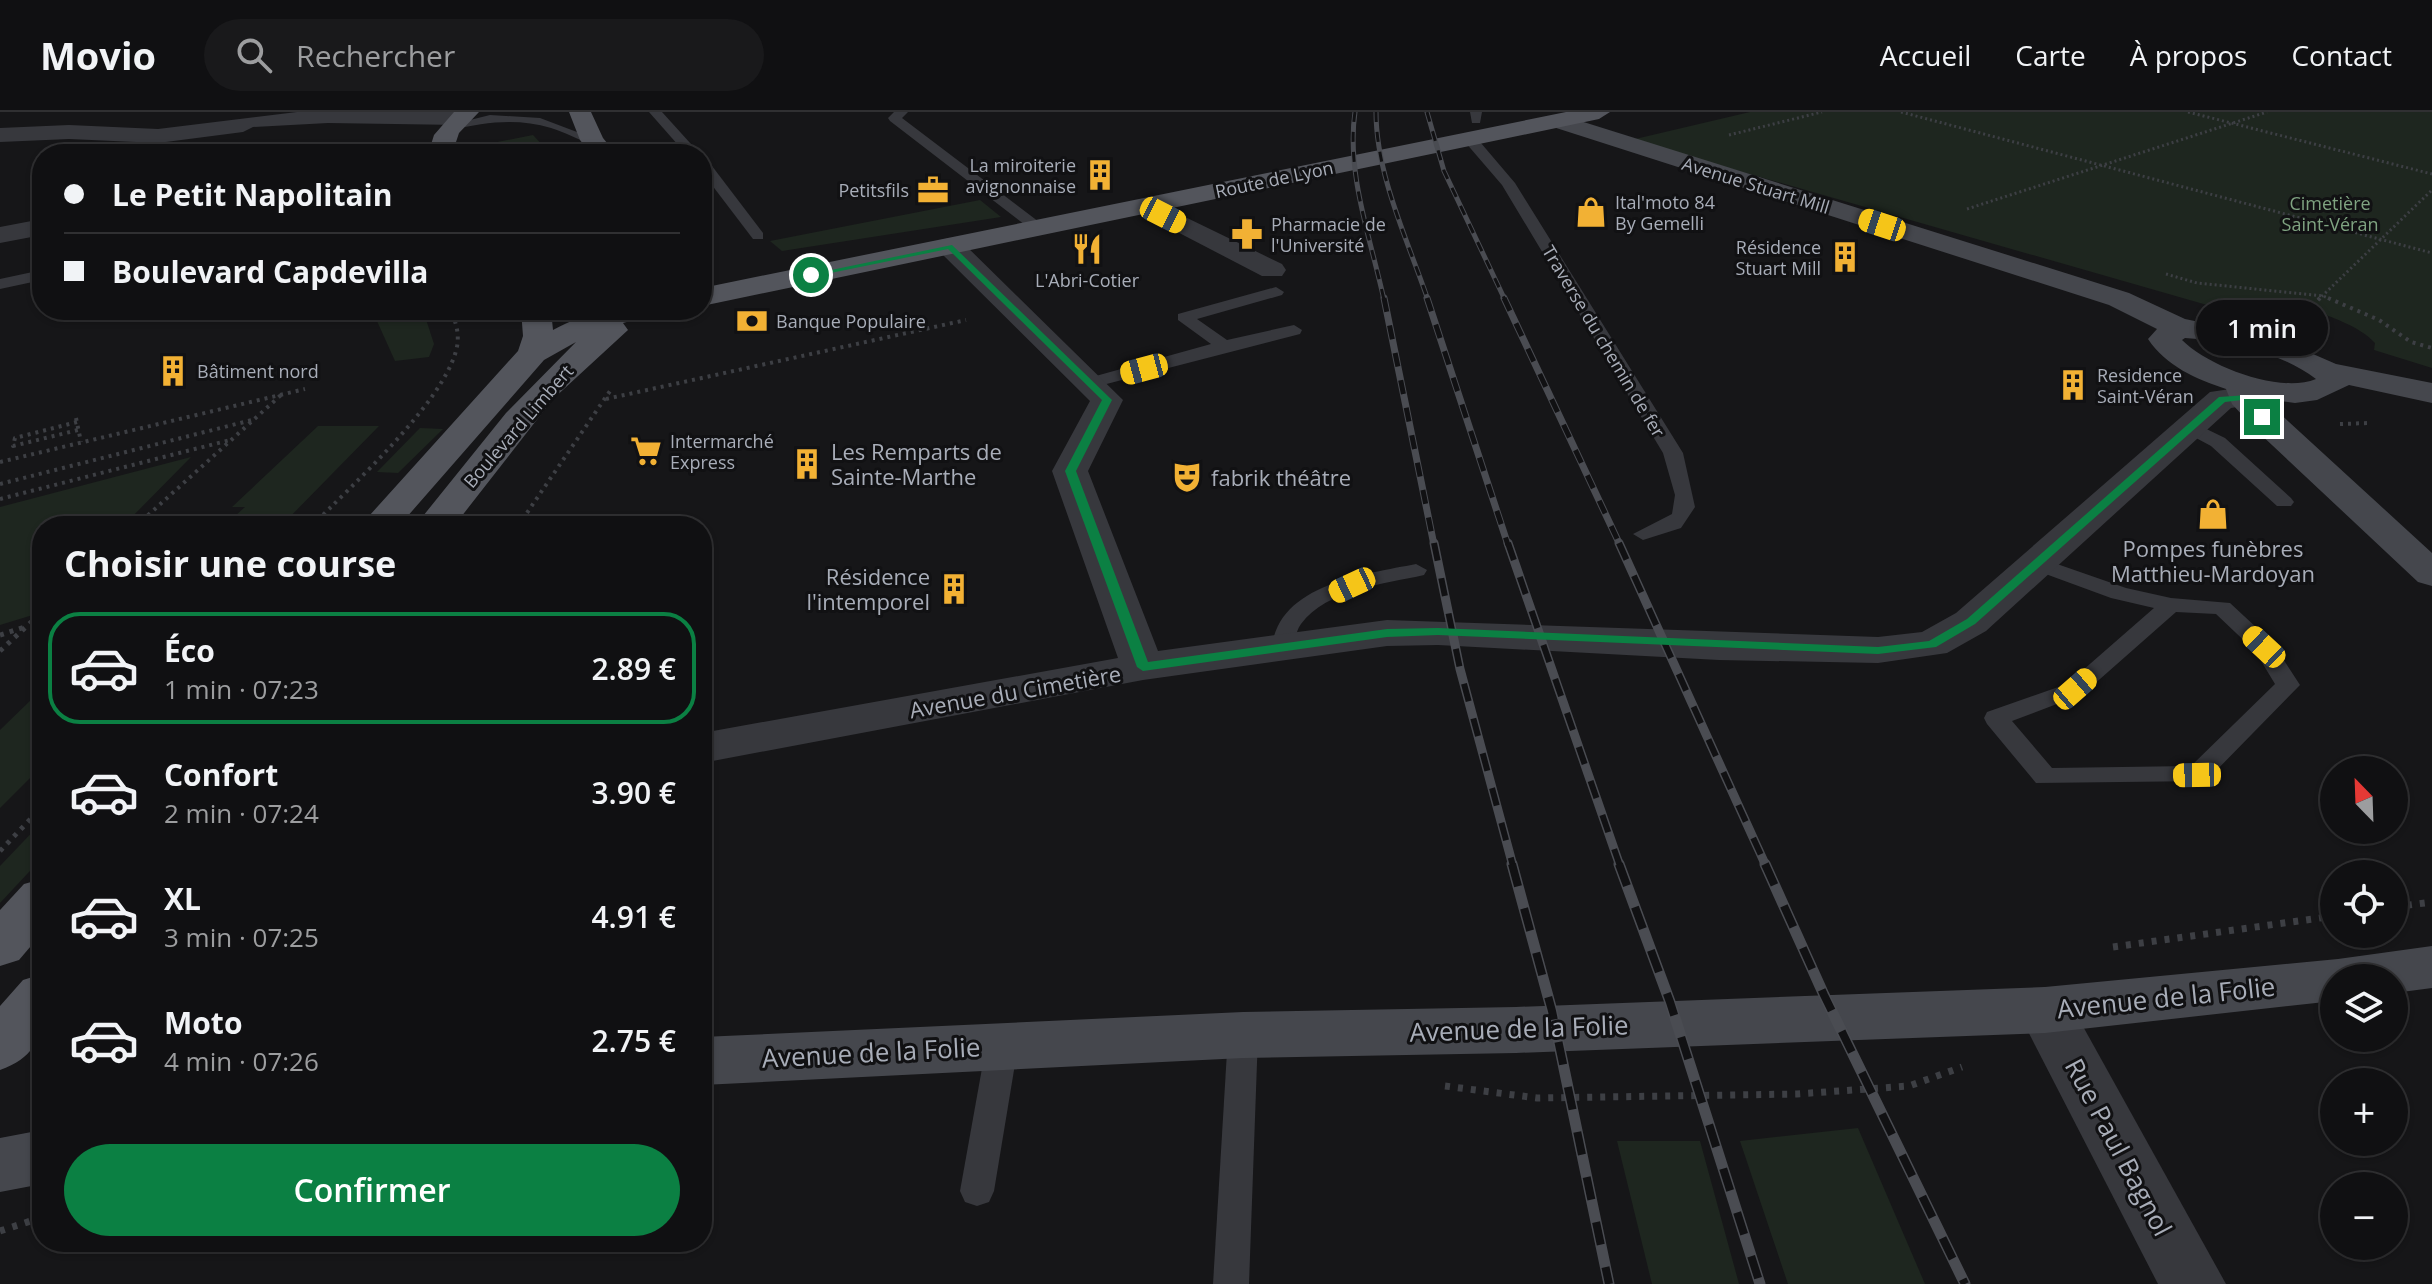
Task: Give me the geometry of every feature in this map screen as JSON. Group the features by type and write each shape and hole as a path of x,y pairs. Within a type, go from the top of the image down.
{"main road":[{"path":"441,144 460,118 486,112"},
{"path":"561,112 591,134"},
{"name":"Route de Lyon","path":"712,295 1146,206 1474,123 1558,121 1599,112"},
{"name":"Route de Lyon","path":"712,269 751,269 892,249 950,246"},
{"path":"533,353 538,336 537,320"},
{"path":"533,353 588,323 600,320"},
{"name":"Boulevard Limbert","path":"442,516 524,415 576,359 608,332 631,320"},
{"name":"Boulevard Limbert","path":"388,516 533,353"},
{"path":"0,945 32,909"},
{"path":"0,1046 32,1008"}],"street":[{"path":"0,135 124,133 158,136 196,122 252,124 328,116 460,118"},
{"name":"Avenue Stuart Mill","path":"1558,121 2119,299 2179,328 2224,334 2302,357 2330,372"},
{"path":"196,122 214,144"},
{"path":"1146,206 1274,281"},
{"path":"0,235 32,229"},
{"path":"950,246 1107,400 1070,471 1143,667"},
{"path":"2179,328 2163,339 2169,347 2242,390 2269,424 2432,574"},
{"path":"2242,390 2319,389 2334,383 2330,372"},
{"path":"2330,372 2432,393"},
{"name":"Avenue du Cimetière","path":"712,752 1143,667 1387,633 1438,632 1719,647 1878,650 1932,644 1971,622 2222,399 2242,390"},
{"path":"2408,970 2432,967"},
{"name":"Avenue de la Folie","path":"712,1060 1243,1035 1516,1030 2045,1010 2320,981"},
{"name":"Rue Paul Bagnol","path":"2045,1010 2193,1284"},
{"path":"0,1165 32,1159"}],"lane":[{"path":"655,112 684,144"},
{"path":"902,112 894,118 1038,228"},
{"path":"460,118 524,116 551,120 591,134"},
{"name":"Traverse du chemin de fer","path":"1474,123 1673,453 1686,494 1685,512 1680,522 1660,532 1643,534"},
{"path":"712,178 758,236"},
{"path":"0,284 32,277"},
{"path":"1224,346 1184,317 1274,281"},
{"path":"1091,383 1294,330"},
{"path":"2190,427 2218,442 2284,502"},
{"path":"2037,563 2119,593 2171,605 2222,608 2264,647 2288,685 2197,775 2045,777 1996,718 2075,689 2171,605"},
{"path":"1283,648 1286,628 1307,606 1352,585 1416,570"},
{"path":"1231,1284 1243,1035"},
{"path":"977,1191 1002,1046"}],"path":[{"path":"1901,112 2432,253"},
{"path":"2188,112 2432,174"},
{"path":"1954,213 2267,112"},
{"path":"2296,321 2432,190"},
{"path":"2323,296 2379,320 2411,342 2432,348"},
{"path":"606,399 1014,310"},
{"path":"321,516 438,386 455,356 459,327 455,320"},
{"path":"525,516 606,399 617,376"},
{"path":"0,462 305,389"},
{"path":"147,516 283,392"},
{"path":"78,430 13,446 15,438 76,420 81,442"},
{"path":"0,484 252,420"},
{"path":"0,499 230,440"},
{"path":"0,651 32,621"},
{"path":"0,635 26,627"},
{"path":"0,851 32,817"},
{"path":"2408,905 2432,902"},
{"path":"1439,1084 1537,1098 1797,1094 1909,1086 1954,1072 1970,1062 1973,1012"},
{"path":"0,1231 32,1221"}],"green space":[{"name":"Cimetière Saint-Véran","path":"1750,112 2432,112 2432,368 2374,350 2375,343 2362,332 2320,313 2244,298 2207,305 1631,140"},
{"path":"533,135 541,144 487,144"},
{"path":"980,200 1001,217 782,251 770,241"},
{"path":"377,320 426,320 434,344 429,357 395,361"},
{"path":"318,426 379,426 291,516 235,516 245,507 232,507"},
{"path":"420,428 443,429 398,473 377,472"},
{"path":"191,457 133,516 32,516 32,615 0,625 0,507"},
{"path":"32,699 32,776 0,808 0,730"},
{"path":"32,832 32,869 0,903 0,866"},
{"path":"1858,1128 1925,1284 1788,1284 1740,1141"},
{"path":"1617,1141 1700,1141 1739,1284 1652,1284"}],"railway":[{"path":"1355,112 1353,135 1357,182 1384,300"},
{"path":"1376,112 1377,136 1387,184 1428,300"},
{"path":"1427,112 1444,171 1505,300"},
{"path":"1384,298 1434,545"},
{"path":"1427,298 1508,545"},
{"path":"1504,298 1620,545"},
{"path":"1434,543 1460,669 1513,866"},
{"path":"1508,543 1620,866"},
{"path":"1619,543 1766,866"},
{"path":"1512,864 1552,1011 1609,1284"},
{"path":"1619,864 1670,1002 1760,1284"},
{"path":"1765,864 1824,995 1965,1284"}],"place":[{"name":"La miroiterie avignonnaise","path":"1100,175"},
{"name":"Petitsfils","path":"933,190"},
{"name":"Ital'moto 84 By Gemelli","path":"1591,212"},
{"name":"Pharmacie de l'Université","path":"1247,234"},
{"name":"L'Abri-Cotier","path":"1087,249"},
{"name":"Résidence Stuart Mill","path":"1845,257"},
{"name":"Banque Populaire","path":"752,321"},
{"name":"Bâtiment nord","path":"173,371"},
{"name":"Residence Saint-Véran","path":"2073,385"},
{"name":"Intermarché Express","path":"646,451"},
{"name":"Les Remparts de Sainte-Marthe","path":"807,464"},
{"name":"fabrik théâtre","path":"1187,477"},
{"name":"Pompes funèbres Matthieu-Mardoyan","path":"2213,514"},
{"name":"Résidence l'intemporel","path":"954,589"}],"route":[{"path":"811,275 950,246 1107,400 1070,471 1143,667 1387,633 1438,632 1768,648 1878,650 1932,644 1971,622 2222,399 2244,397 2262,417"}]}
